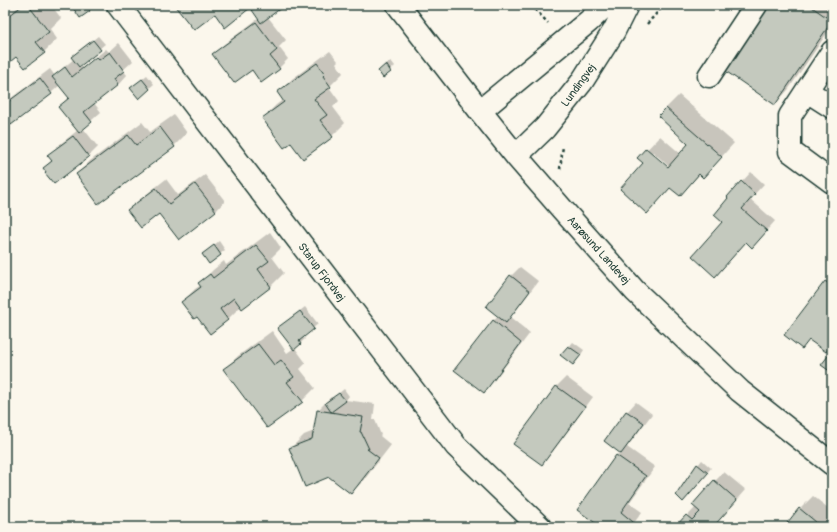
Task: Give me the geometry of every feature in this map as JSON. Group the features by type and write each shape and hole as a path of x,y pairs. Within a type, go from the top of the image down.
{"street":[{"name":"Starup Fjordvej","path":"118,5 456,446 540,527"},
{"name":"Aarøsund Landevej","path":"398,5 516,156 635,290 740,391 832,464"},
{"path":"480,111 589,21 606,5"},
{"name":"Lundingvej","path":"516,156 545,128 581,83 614,31 627,5"},
{"path":"709,76 756,5"},
{"path":"832,52 790,116 790,151 832,182"},
{"path":"806,91 832,107"}],"building":[{"path":"23,5 28,5 49,32 36,42 45,53 25,68 16,57 5,66 5,19"},
{"path":"71,5 86,5 90,11 80,18"},
{"path":"174,5 248,5 250,8 225,28 215,14 194,30"},
{"path":"258,5 285,5 261,23 252,10"},
{"path":"769,5 809,5 832,21 775,105 724,70"},
{"path":"256,22 277,50 270,56 280,69 261,83 252,70 234,83 212,54"},
{"path":"93,40 101,50 79,67 71,57"},
{"path":"110,52 124,71 114,79 118,85 84,112 92,122 79,133 58,107 69,98 52,77 65,67 72,77 96,57 99,60"},
{"path":"317,63 325,74 323,76 331,87 314,99 327,115 320,120 333,137 303,159 291,143 284,148 262,118 284,102 277,92"},
{"path":"386,64 391,72 383,78 378,71"},
{"path":"40,78 52,94 11,125 5,116 5,104"},
{"path":"142,79 150,89 139,99 130,88"},
{"path":"666,108 722,157 703,178 699,174 680,196 670,188 647,214 620,189 643,163 637,158 646,148 668,167 688,144 658,116"},
{"path":"160,127 175,147 98,204 76,174 128,135 136,145"},
{"path":"73,136 89,157 54,184 43,168 52,161 47,155"},
{"path":"741,181 755,194 742,209 767,231 752,248 746,242 715,277 692,256 722,222 714,215"},
{"path":"195,184 216,211 179,240 159,214 141,228 127,210 156,188 169,204"},
{"path":"214,245 221,255 209,264 202,254"},
{"path":"256,245 269,261 258,269 271,287 242,309 234,298 220,309 228,320 210,334 197,317 194,319 181,302 201,287 198,283 210,274 213,278"},
{"path":"510,275 530,291 506,323 486,307"},
{"path":"825,281 832,286 832,344 826,352 809,340 802,349 784,335"},
{"path":"300,311 314,329 299,341 301,344 294,350 277,328"},
{"path":"493,320 521,343 484,393 454,370"},
{"path":"258,344 274,365 281,360 294,377 287,382 303,402 267,428 223,369"},
{"path":"568,346 581,355 573,365 560,355"},
{"path":"832,351 832,370 831,372 821,365"},
{"path":"556,386 585,407 542,465 513,444"},
{"path":"339,393 346,401 331,412 325,403"},
{"path":"317,410 363,417 360,432 369,449 367,449 379,458 351,494 329,477 305,487 289,448 312,439"},
{"path":"626,411 644,423 621,454 604,441"},
{"path":"616,455 646,476 621,512 633,522 629,527 601,527 577,510"},
{"path":"697,464 708,473 683,502 676,495"},
{"path":"714,480 737,500 713,527 675,527 686,515 692,520 700,512 692,505"},
{"path":"799,508 822,527 784,527"}]}
